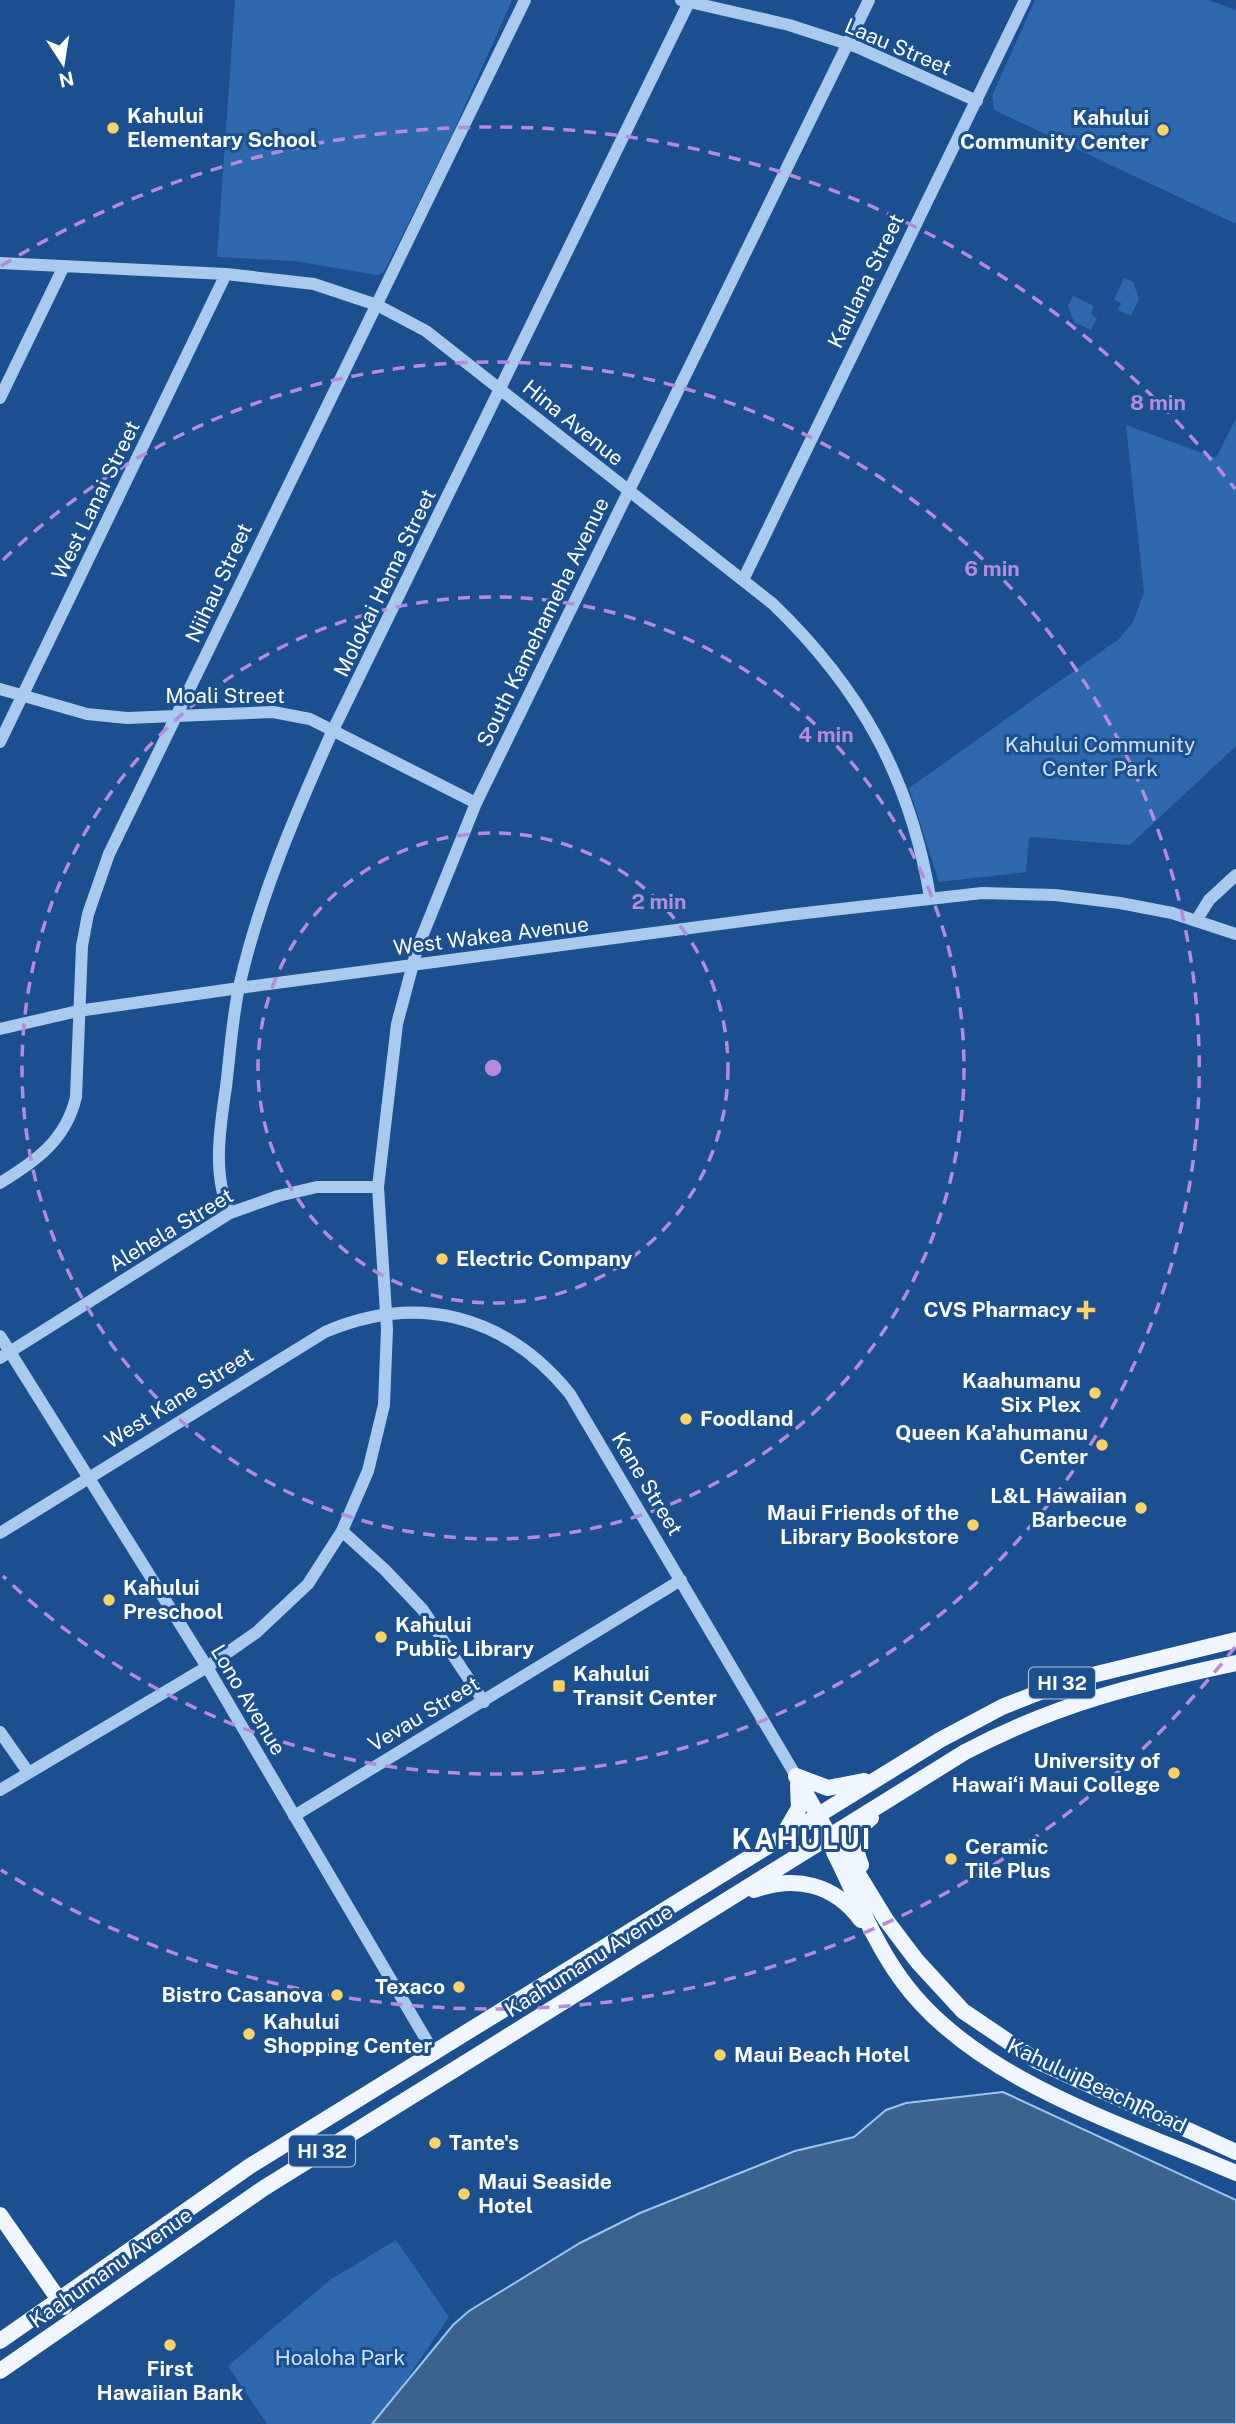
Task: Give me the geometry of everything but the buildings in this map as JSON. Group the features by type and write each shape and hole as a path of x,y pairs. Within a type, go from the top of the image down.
{"main road":[{"name":"Kaahumanu Avenue","path":"0,2341 250,2166 878,1777 1002,1707 1068,1681 1236,1640"},
{"name":"Kaahumanu Avenue","path":"0,2371 264,2188 965,1752 1049,1712 1110,1691 1236,1662"},
{"path":"796,1776 828,1788 878,1777"},
{"path":"796,1776 830,1837"},
{"path":"778,1840 799,1808 796,1776"},
{"path":"873,1897 856,1853 855,1839 862,1826 887,1801"},
{"name":"Kahului Beach Road","path":"830,1837 842,1848 917,1961 952,2001 986,2030 1037,2061 1236,2152"},
{"name":"Kahului Beach Road","path":"830,1837 829,1842 900,1978 935,2017 971,2047 1024,2079 1236,2173"},
{"path":"729,1900 775,1884 816,1885 852,1908 884,1951"},
{"path":"621,1938 634,1958"},
{"path":"935,2017 952,2001"},
{"path":"434,2053 447,2073"},
{"path":"250,2166 264,2188"},
{"path":"0,2216 73,2320"}],"street":[{"name":"Niihau Street","path":"0,1183 48,1150 57,1140 73,1111 82,946 96,889 109,854 525,0"},
{"name":"South Kamehameha Avenue","path":"0,1790 207,1667 257,1632 294,1599 320,1569 342,1531 368,1471 384,1405 386,1313 378,1187 397,1024 437,893 476,803 869,0"},
{"name":"Kaulana Street","path":"743,580 1025,0"},
{"name":"Laau Street","path":"686,1 789,25 848,44 976,102"},
{"name":"Molokai Hema Street","path":"230,1213 223,1196 219,1168 223,1107 239,988 288,830 332,732 502,389 509,368 686,1"},
{"name":"Hina Avenue","path":"0,263 226,274 314,284 377,305 426,331 502,389 627,492 773,604 821,653 863,711 891,763 912,817 930,897"},
{"path":"0,398 64,266"},
{"name":"West Lanai Street","path":"0,742 226,274"},
{"name":"Moali Street","path":"0,689 23,698 87,714 127,718 273,712 310,719 476,803"},
{"path":"1196,921 1204,906 1236,875"},
{"name":"West Wakea Avenue","path":"0,1029 78,1011 239,988 930,897 1005,892 1068,896 1133,905 1236,934"},
{"name":"Alehela Street","path":"5,1355 230,1213 278,1196 317,1187 378,1187"},
{"name":"West Kane Street","path":"0,1533 304,1344 347,1323 386,1313"},
{"name":"Kane Street","path":"386,1313 450,1316 472,1321 502,1334 539,1360 579,1408 796,1776"},
{"name":"Lono Avenue","path":"0,1336 5,1355 88,1477 207,1667 434,2053"},
{"path":"342,1531 385,1570 423,1610 484,1702"},
{"name":"Vevau Street","path":"294,1816 681,1580"},
{"path":"0,1732 28,1772"}],"green space":[{"path":"235,0 512,0 451,137 384,272 377,275 294,261 217,257"},
{"path":"1035,0 1208,0 1236,10 1236,224 994,110 992,96"},
{"path":"1124,278 1133,282 1139,299 1131,316 1118,310 1121,303 1114,300"},
{"path":"1073,296 1094,306 1091,314 1097,318 1091,330 1074,322 1068,306"},
{"name":"Kahului Community Center Park","path":"1236,418 1236,746 1130,845 1029,837 1026,872 939,882 909,788 1119,639 1133,622 1144,592 1126,425 1216,458"},
{"name":"Hoaloha Park","path":"396,2240 449,2317 402,2386 372,2424 267,2424 228,2366 330,2280"}],"shaded area":[{"path":"1003,2092 1236,2200 1236,2424 372,2424 453,2325 469,2311 580,2243 640,2213 795,2151 854,2137 886,2110 906,2103"}],"place":[{"name":"Kahului Elementary School","path":"113,128"},
{"name":"Kahului Community Center","path":"1163,130"},
{"name":"Electric Company","path":"442,1259"},
{"name":"CVS Pharmacy","path":"1086,1310"},
{"name":"Kaahumanu Six Plex","path":"1095,1393"},
{"name":"Foodland","path":"686,1419"},
{"name":"Queen Ka'ahumanu Center","path":"1102,1445"},
{"name":"L&L Hawaiian Barbecue","path":"1141,1508"},
{"name":"Maui Friends of the Library Bookstore","path":"973,1525"},
{"name":"Kahului Preschool","path":"109,1600"},
{"name":"Kahului Public Library","path":"381,1637"},
{"name":"Kahului Transit Center","path":"559,1686"},
{"name":"University of Hawai‘i Maui College","path":"1174,1773"},
{"name":"Ceramic Tile Plus","path":"951,1859"},
{"name":"Texaco","path":"459,1987"},
{"name":"Bistro Casanova","path":"337,1995"},
{"name":"Kahului Shopping Center","path":"249,2034"},
{"name":"Maui Beach Hotel","path":"720,2055"},
{"name":"Tante's","path":"435,2143"},
{"name":"Maui Seaside Hotel","path":"464,2194"},
{"name":"First Hawaiian Bank","path":"170,2345"}],"district":[{"name":"KAHULUI","path":"802,1839"}]}
